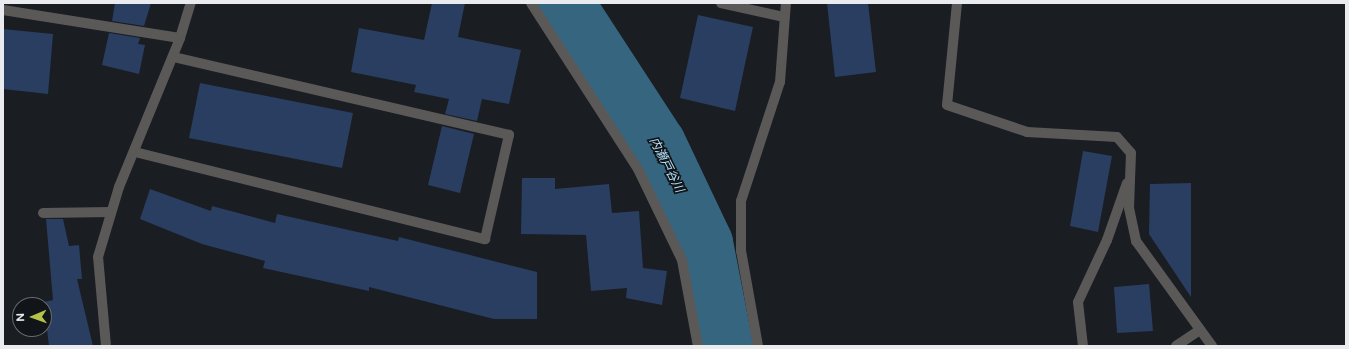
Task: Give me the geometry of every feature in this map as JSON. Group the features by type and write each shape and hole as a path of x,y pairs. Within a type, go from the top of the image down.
{"street":[{"path":"106,346 98,257 111,212 173,57 190,3"},
{"path":"531,3 638,169 682,260 698,346"},
{"path":"721,3 784,17"},
{"path":"758,346 741,251 741,201 780,82 786,3"},
{"path":"957,3 947,105 1027,132 1117,137 1131,153 1129,208 1136,241 1212,346"},
{"path":"3,10 180,38"},
{"path":"135,152 485,239 509,135 173,57"},
{"path":"1083,346 1078,302 1092,265 1108,240 1130,172"},
{"path":"43,213 111,212"},
{"path":"1176,346 1200,330"}],"building":[{"path":"115,3 151,3 144,26 112,21"},
{"path":"432,3 465,3 458,37 521,50 509,104 482,99 477,121 445,114 449,99 414,92 416,85 351,72 359,28 424,40"},
{"path":"827,3 868,3 876,72 835,77"},
{"path":"698,15 753,27 735,111 680,98"},
{"path":"3,29 53,34 48,94 3,89"},
{"path":"109,33 140,38 138,44 145,45 139,74 102,65"},
{"path":"200,83 353,113 342,168 189,138"},
{"path":"442,126 474,134 460,193 428,185"},
{"path":"1083,151 1112,156 1098,232 1070,226"},
{"path":"522,178 555,178 555,189 609,184 612,213 639,211 643,268 667,271 662,305 626,298 627,288 591,291 586,235 521,234"},
{"path":"1191,183 1191,297 1149,234 1150,184"},
{"path":"150,189 211,211 212,206 275,223 277,214 398,241 399,237 537,272 537,319 494,319 369,287 369,291 263,268 265,261 202,244 140,219"},
{"path":"46,219 63,219 69,246 79,245 82,279 77,279 93,346 49,346 48,337 52,337 53,300"},
{"path":"1149,284 1153,331 1117,333 1114,287"}],"waterway":[{"name":"内瀬戸谷川","path":"565,3 657,144 704,243 724,346"}]}
